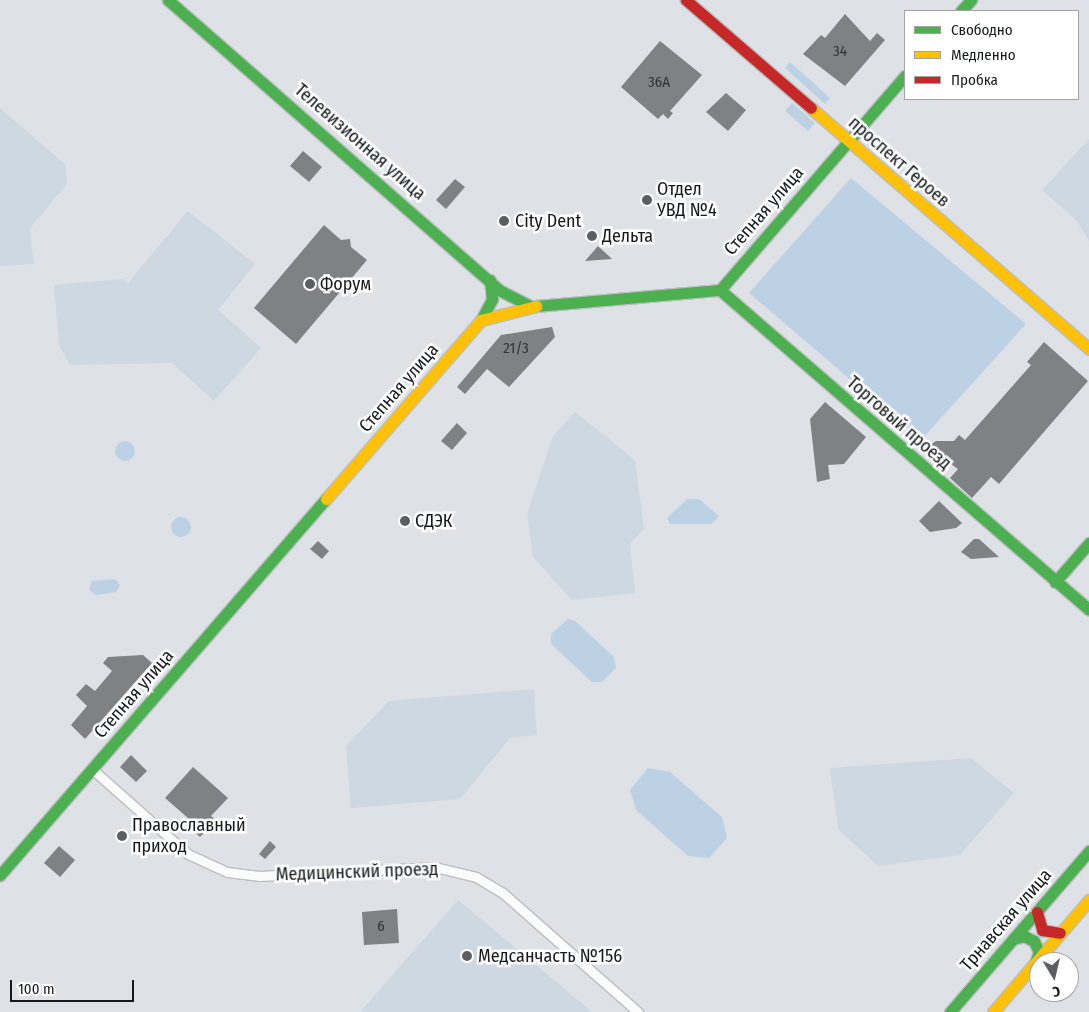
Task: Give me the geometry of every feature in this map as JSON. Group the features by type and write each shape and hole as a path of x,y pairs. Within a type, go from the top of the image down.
{"street":[{"name":"Телевизионная улица","path":"168,0 509,297 531,306"},
{"name":"проспект Героев","path":"686,0 1089,349"},
{"path":"963,10 971,0"},
{"name":"Степная улица","path":"0,875 481,320 504,311 531,306 720,290 904,77"},
{"path":"481,320 492,299 490,280"},
{"name":"Торговый проезд","path":"720,290 1089,610"},
{"path":"1055,582 1089,543"},
{"name":"Медицинский проезд","path":"92,769 188,854 227,872 259,876 435,867 476,877 503,893 638,1012"},
{"name":"Трнавская улица","path":"950,1012 1089,851"},
{"path":"1044,952 1089,900"},
{"path":"1037,912 1042,930 1060,933"},
{"path":"1013,939 1024,936 1034,941 1039,952"},
{"path":"995,1011 1029,970"}],"shaded area":[{"path":"790,62 830,98 825,104 785,68"},
{"path":"792,103 815,123 808,131 785,111"},
{"path":"0,108 66,165 67,184 30,228 34,264 0,266"},
{"path":"1089,139 1089,241 1077,221 1042,190"},
{"path":"851,178 1026,324 921,440 749,293"},
{"path":"188,211 255,264 218,310 261,348 214,401 172,363 70,365 59,345 54,285 123,279 128,283"},
{"path":"575,412 635,460 644,529 630,544 635,593 572,600 533,557 527,514 553,436"},
{"path":"125,441 132,444 135,451 132,458 125,461 118,458 115,451 118,444"},
{"path":"687,499 699,499 719,516 711,524 670,524 667,518"},
{"path":"181,517 188,520 191,527 188,534 181,537 174,534 171,527 174,520"},
{"path":"115,579 120,585 116,592 96,595 89,590 92,581"},
{"path":"568,619 575,621 614,657 616,668 602,682 592,682 551,644 551,634"},
{"path":"534,689 537,735 510,738 460,799 351,808 346,746 389,701"},
{"path":"971,758 1014,793 960,855 878,866 838,829 830,768"},
{"path":"648,768 670,772 722,817 727,838 709,858 688,856 636,810 630,790"},
{"name":"Медсанчасть №156","path":"458,900 592,1012 360,1012"}],"building":[{"path":"845,14 870,41 877,33 885,40 845,86 803,54 821,35 825,38"},
{"path":"660,41 702,75 670,111 673,113 668,119 663,114 658,119 621,87"},
{"path":"726,93 746,110 728,131 706,112"},
{"path":"303,151 322,167 309,182 290,166"},
{"path":"455,179 465,187 446,209 436,200"},
{"name":"Форум","path":"324,225 341,240 350,239 351,247 367,260 296,344 254,308"},
{"path":"598,246 612,259 585,261"},
{"path":"552,327 555,337 509,387 487,369 465,394 457,387 501,335"},
{"path":"1044,342 1088,381 999,484 991,477 972,498 950,478 958,469 927,447 936,441 954,441 959,435 965,440 1031,365 1027,362"},
{"path":"825,402 866,437 844,464 828,465 830,479 817,482 810,419"},
{"path":"457,423 467,433 452,450 441,441"},
{"path":"939,501 962,523 956,528 930,532 919,521"},
{"path":"974,539 979,539 999,557 971,559 961,552"},
{"path":"318,541 329,551 322,559 310,549"},
{"path":"143,655 152,663 85,739 71,725 87,706 76,695 86,684 95,691 112,671 103,663 108,657"},
{"path":"131,755 147,771 136,782 120,767"},
{"path":"193,767 228,798 211,816 216,820 200,837 184,822 188,818 165,798"},
{"path":"270,841 276,847 265,859 259,854"},
{"path":"59,846 75,860 60,877 44,863"},
{"path":"397,909 399,943 364,945 362,912"}],"traffic: fast":[{"path":"168,0 499,290 531,306"},
{"path":"962,10 971,0"},
{"path":"536,306 720,290 904,77"},
{"path":"481,320 492,299 490,280"},
{"path":"720,290 1089,610"},
{"path":"0,875 326,499"},
{"path":"1055,582 1089,543"},
{"path":"950,1012 1089,851"},
{"path":"1013,939 1024,936 1034,941 1039,952"}],"traffic: slow":[{"path":"811,108 1089,349"},
{"path":"326,499 481,320 536,306"},
{"path":"993,1012 1089,900"}],"traffic: jam":[{"path":"686,0 811,108"},
{"path":"1037,912 1042,930 1060,933"}],"place":[{"name":"Отдел УВД №4","path":"647,200"},
{"name":"City Dent","path":"504,221"},
{"name":"Дельта","path":"592,236"},
{"name":"Форум","path":"310,284"},
{"name":"СДЭК","path":"405,521"},
{"name":"Православный приход","path":"122,836"},
{"name":"Медсанчасть №156","path":"467,956"}]}
